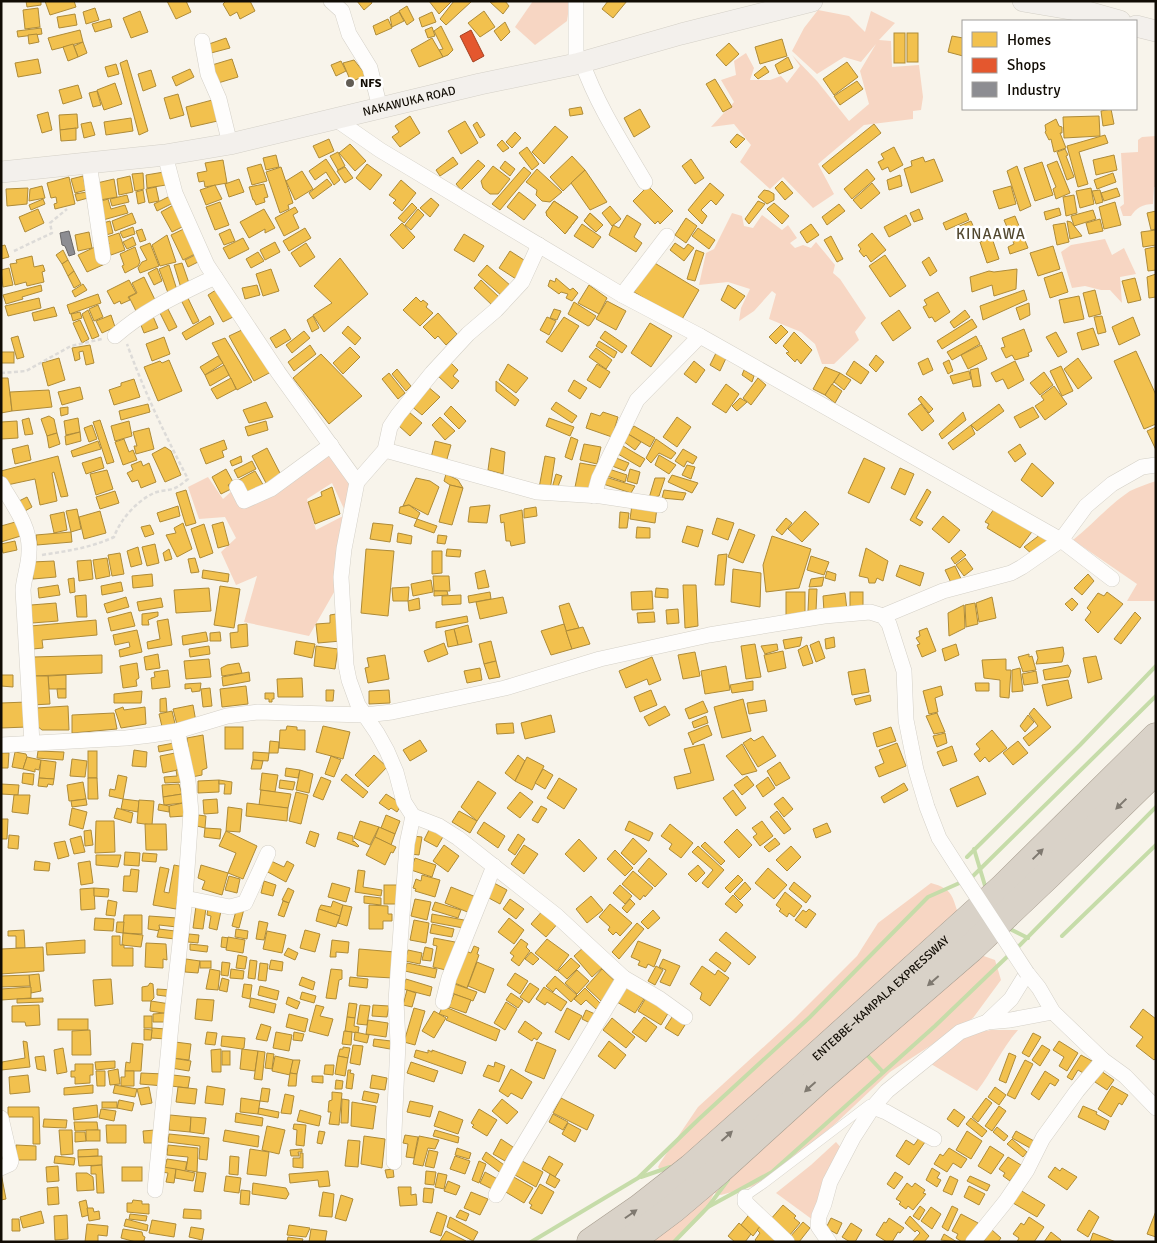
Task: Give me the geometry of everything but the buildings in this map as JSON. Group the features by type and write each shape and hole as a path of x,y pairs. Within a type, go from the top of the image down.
{"highway":[{"name":"ENTEBBE–KAMPALA EXPRESSWAY","path":"591,1242 640,1208 691,1168 791,1080 1003,888 1156,738"},
{"name":"ENTEBBE–KAMPALA EXPRESSWAY","path":"629,1242 673,1209 719,1170 970,949 1156,770"}],"main road":[{"name":"NAKAWUKA ROAD","path":"1,172 165,155 230,144 334,118 579,63 681,34 812,1"},
{"path":"1029,2 1088,12 1116,20"},
{"path":"1137,26 1156,31"}],"street":[{"path":"331,1 342,11 349,34 370,68 380,108"},
{"path":"576,1 579,63 597,100 645,182"},
{"path":"202,41 208,74 219,99 230,144"},
{"path":"334,118 380,150 622,295 700,336 1061,540 1112,579"},
{"path":"165,155 175,193 207,265 278,372 357,482"},
{"path":"89,163 103,257"},
{"path":"622,295 667,236"},
{"path":"539,245 522,282 496,310 468,334 398,414 390,427 386,450 357,482 344,549 341,577 346,665 358,705 387,751 396,772 404,802 413,816 439,826 494,866 557,916 624,978 660,998 686,1017"},
{"path":"115,336 130,322 150,310 215,277"},
{"path":"594,496 599,478 637,400 700,336"},
{"path":"237,488 244,501 271,489 331,445"},
{"path":"386,450 537,492 594,496 660,505"},
{"path":"883,616 943,591 1011,573 1061,540 1086,506 1112,484 1142,467 1156,464"},
{"path":"1,484 28,533 30,541 23,590 32,743"},
{"path":"1,746 126,738 177,731 226,716 258,712 365,715 392,712 496,690 600,659 709,635 824,616 870,612 883,616 889,624 904,671 906,720 916,770 939,838 1053,1012 1103,1060 1125,1076 1156,1108"},
{"path":"155,1190 185,898 190,798 177,731"},
{"path":"394,1162 398,1043 396,1001 407,844 413,816"},
{"path":"185,898 230,907 245,903 268,853"},
{"path":"443,1002 449,978 494,866"},
{"path":"987,1022 1011,999 1027,974"},
{"path":"496,1195 515,1158 624,978"},
{"path":"829,1242 818,1226 819,1216 830,1182 872,1107 887,1091 960,1032 987,1022 1053,1012"},
{"path":"973,1242 1006,1201 1027,1170 1043,1138 1077,1091 1103,1060"},
{"path":"872,1107 886,1112 934,1139"},
{"path":"1,1118 11,1161 10,1164 1,1168"},
{"path":"745,1197 745,1202 787,1242"}],"lane":[{"path":"745,1197 887,1091"}],"path":[{"path":"14,251 52,233 50,224 67,210"},
{"path":"1,373 26,371 71,346 115,336 126,342 138,375 166,437 188,479 175,488 154,493 137,503 118,525 114,537 97,545 74,551 29,557"}],"shaded area":[{"path":"533,1 570,1 567,21 535,45 515,27"},
{"path":"818,10 849,16 865,32 871,11 895,23 879,40 891,41 892,67 919,65 923,97 921,110 913,111 913,119 864,125 818,164 834,194 813,208 783,177 770,189 740,162 751,145 734,124 711,127 734,102 721,80 736,75 734,61 746,53 754,68 750,80 770,80 781,76 787,83 800,66 792,55 817,81 849,121 869,104 860,71 876,44 861,62 844,57 817,74 792,51 804,28"},
{"path":"1156,136 1156,187 1154,187 1153,204 1140,207 1131,216 1123,216 1120,207 1124,204 1121,153 1138,152 1138,140 1142,137"},
{"path":"732,213 742,216 744,226 753,228 762,215 782,230 788,225 797,238 790,243 795,248 803,245 811,248 816,242 835,265 833,273 840,279 866,318 855,332 859,340 834,364 822,364 815,344 801,332 769,319 776,294 772,291 754,311 739,321 741,308 750,289 728,282 699,285 706,253 714,249"},
{"path":"1105,239 1112,255 1124,248 1136,274 1120,277 1122,303 1110,290 1085,286 1072,288 1061,252 1071,245"},
{"path":"331,450 354,485 345,511 332,483 307,499 316,530 345,515 337,587 309,636 244,622 257,576 236,585 221,552 236,538 225,517 199,519 188,487 208,477 223,499 233,490 244,505"},
{"path":"1156,481 1156,601 1127,601 1137,584 1073,540 1130,491"},
{"path":"931,883 944,888 951,894 959,916 675,1164 662,1172 658,1167 660,1163 698,1107 793,1020 857,956 878,923"},
{"path":"978,954 995,960 1001,980 973,1018 890,1072 835,1124 761,1184 721,1195 714,1193 704,1214 676,1242 649,1242 714,1192"},
{"path":"991,1030 1018,1030 977,1091 931,1064 960,1038"},
{"path":"836,1142 842,1149 813,1220 776,1193"}],"waterway":[{"path":"967,857 1080,745 1156,666"},
{"path":"970,879 1156,696"},
{"path":"1015,950 1156,807"},
{"path":"1062,936 1156,845"},
{"path":"974,849 986,889"},
{"path":"531,1242 638,1178 810,1017 928,897 964,881"},
{"path":"1010,929 1028,938"},
{"path":"708,1207 772,1172 935,1026 1010,954"},
{"path":"868,1056 883,1072"},
{"path":"641,1177 670,1167"},
{"path":"674,1242 708,1207 728,1180"}],"place":[{"name":"NFS","path":"350,83"}],"district":[{"name":"KINAAWA","path":"991,234"}]}
